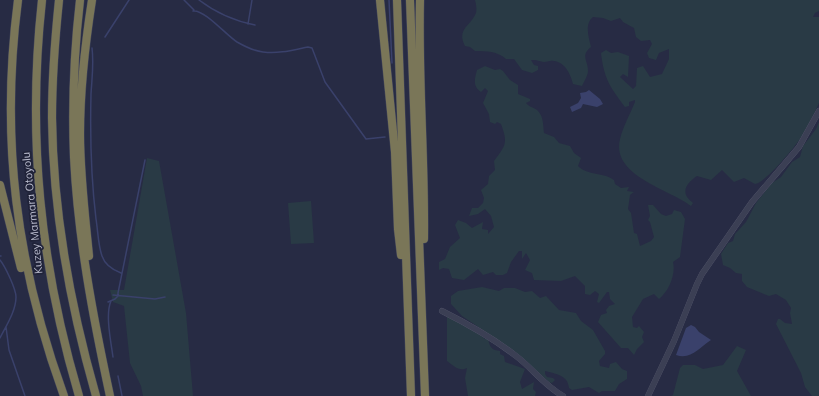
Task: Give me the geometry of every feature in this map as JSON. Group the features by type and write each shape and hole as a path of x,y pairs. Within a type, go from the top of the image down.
{"highway":[{"path":"18,0 13,44 10,95 14,192 27,272 37,315 64,396"},
{"name":"Kuzey Marmara Otoyolu","path":"42,0 36,77 38,185 46,254 54,299 79,396"},
{"path":"59,0 54,49 52,117 55,184 69,286 78,328 96,396"},
{"path":"80,0 74,75 74,156 80,225 91,303 110,396"},
{"path":"91,303 90,269 82,180 80,134 83,64 92,0"},
{"path":"380,0 394,152 399,234 402,261 406,277"},
{"path":"397,0 411,396"},
{"path":"410,0 425,396"},
{"path":"420,0 419,60 424,239 420,269"},
{"path":"0,185 43,347 55,372"}],"street":[{"path":"648,396 674,341 696,284 702,274 752,202 799,146 819,111"},
{"path":"442,311 475,328 512,353 548,386 562,396"}],"shaded area":[{"path":"475,0 819,0 819,11 815,13 813,17 819,17 819,103 800,139 786,157 766,178 755,184 744,178 734,182 722,170 711,180 697,176 690,182 685,192 693,203 691,206 644,180 624,163 620,152 620,139 635,100 629,102 629,106 625,107 608,82 602,62 601,53 606,50 611,53 618,52 629,56 628,77 623,74 620,77 633,89 636,86 637,68 643,66 650,77 662,74 669,59 669,49 659,53 656,60 649,58 647,53 652,44 650,40 641,41 636,37 634,28 623,22 620,18 611,21 593,17 590,20 588,27 591,47 585,56 588,71 582,86 573,84 567,70 558,62 531,60 534,65 538,66 538,70 532,73 522,70 514,59 506,59 499,54 492,52 475,51 470,47 465,46 462,36 465,28 476,13"},
{"path":"485,66 495,70 500,69 510,80 518,85 518,94 530,99 530,101 526,103 537,110 541,115 544,133 554,137 559,143 570,146 574,153 581,158 578,166 591,173 610,178 614,180 615,184 621,188 629,187 627,191 634,192 630,195 628,209 631,213 634,233 637,234 640,246 651,241 654,237 650,222 648,220 650,216 648,205 653,205 661,214 666,216 672,214 674,210 681,212 685,219 680,257 673,262 673,277 669,287 659,299 654,294 643,299 632,317 633,327 637,328 639,326 644,332 642,337 644,342 637,349 634,355 628,348 621,348 598,322 601,315 607,313 606,310 609,306 615,304 610,299 609,292 607,292 599,303 597,302 599,294 595,291 590,295 585,294 585,286 575,276 561,281 534,280 532,273 525,270 530,260 526,253 522,259 522,251 519,251 511,262 507,273 503,275 496,275 493,272 483,275 478,269 464,280 452,278 449,269 443,268 439,270 439,262 445,259 450,247 460,238 455,225 458,220 466,223 472,228 483,222 482,229 488,230 488,234 494,227 491,216 485,209 478,214 469,216 472,208 478,208 483,203 484,198 481,190 488,184 489,176 495,170 494,161 505,144 505,136 501,124 497,122 495,124 490,122 489,114 483,103 488,91 485,88 481,92 475,85 477,70"},
{"path":"819,122 819,396 812,396 805,387 801,373 776,324 778,319 780,319 785,323 792,324 790,313 791,308 786,300 776,294 769,296 747,287 742,281 742,274 736,273 723,265 721,254 728,243 733,241 735,234 746,222 756,203 772,183 781,177 792,162 800,157 803,146 816,129"},
{"path":"147,158 159,161 186,313 193,396 143,396 141,386 130,363 124,306 113,302 110,290 124,290"},
{"path":"311,201 314,243 291,244 288,203"},
{"path":"482,287 499,291 504,288 515,288 525,292 532,291 540,298 546,296 559,310 576,313 581,321 593,330 605,351 605,354 599,361 600,366 609,368 610,364 616,362 622,369 627,371 627,379 619,384 615,391 602,391 599,393 589,387 572,390 569,388 564,378 557,374 545,371 547,377 555,380 552,383 549,382 514,351 462,316 451,304 451,296 458,291"},
{"path":"447,316 474,329 485,339 488,339 492,348 500,351 500,354 504,356 505,362 525,369 520,382 522,389 534,382 533,389 536,392 535,396 468,396 465,378 467,368 459,369 447,361"},
{"path":"737,346 746,350 737,371 751,396 671,396 673,395 680,368 683,365 695,365 703,369 723,365"}],"water":[{"path":"589,90 600,99 603,104 597,107 583,104 581,108 572,112 570,107 578,103 581,98 580,93"},
{"path":"691,325 711,340 691,355 676,355 686,328"}],"waterway":[{"path":"105,37 129,0"},
{"path":"184,0 194,10"},
{"path":"199,0 226,16 255,25"},
{"path":"248,24 252,0"},
{"path":"389,0 392,63"},
{"path":"193,11 198,11 209,18 232,39 257,51 275,52 308,47 312,48 325,82 366,139 385,137"},
{"path":"92,48 91,156 98,238 103,259 112,269 121,273"},
{"path":"118,296 145,160"},
{"path":"0,260 10,278 16,297 13,313 0,338"},
{"path":"113,295 155,299 165,297"},
{"path":"108,302 118,296"},
{"path":"111,301 108,320 113,357"},
{"path":"6,327 9,350 25,396"},
{"path":"118,376 122,396"}]}
